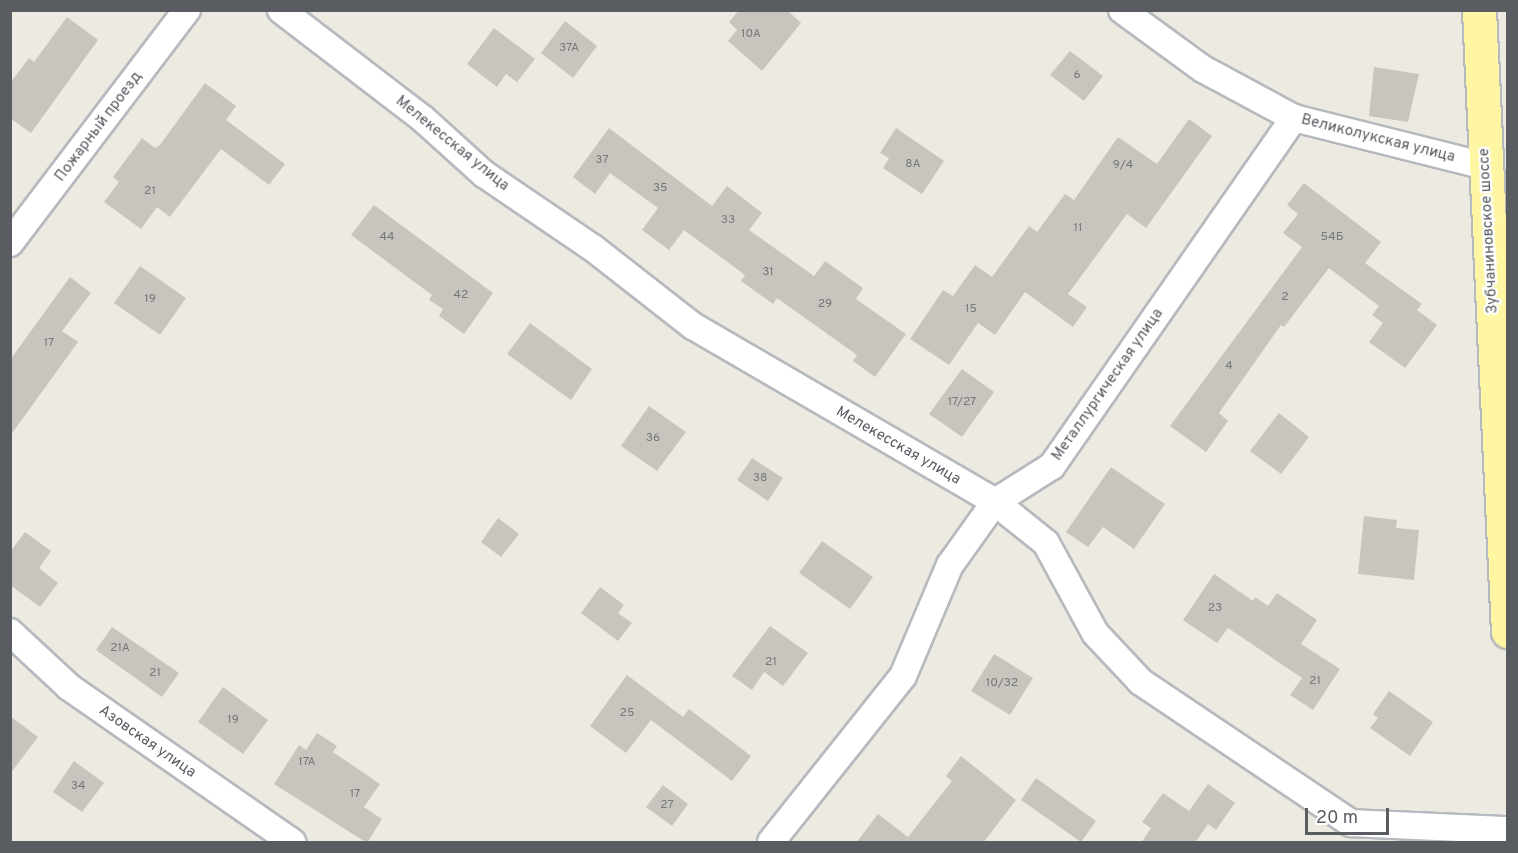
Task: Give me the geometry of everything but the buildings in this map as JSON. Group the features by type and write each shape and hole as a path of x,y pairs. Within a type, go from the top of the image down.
{"main road":[{"name":"Зубчаниновское шоссе","path":"1479,10 1508,631"}],"street":[{"name":"Пожарный проезд","path":"10,243 187,10"},
{"name":"Мелекесская улица","path":"281,10 422,118 484,174 593,248 693,326 995,502 1046,543 1095,633 1141,682 1351,824 1508,830"},
{"name":"Великолукская улица","path":"1122,10 1203,69 1294,118 1485,166"},
{"name":"Металлургическая улица","path":"771,843 903,676 950,565 995,502 1052,466 1294,118"},
{"name":"Азовская улица","path":"10,632 69,687 292,843"}]}
